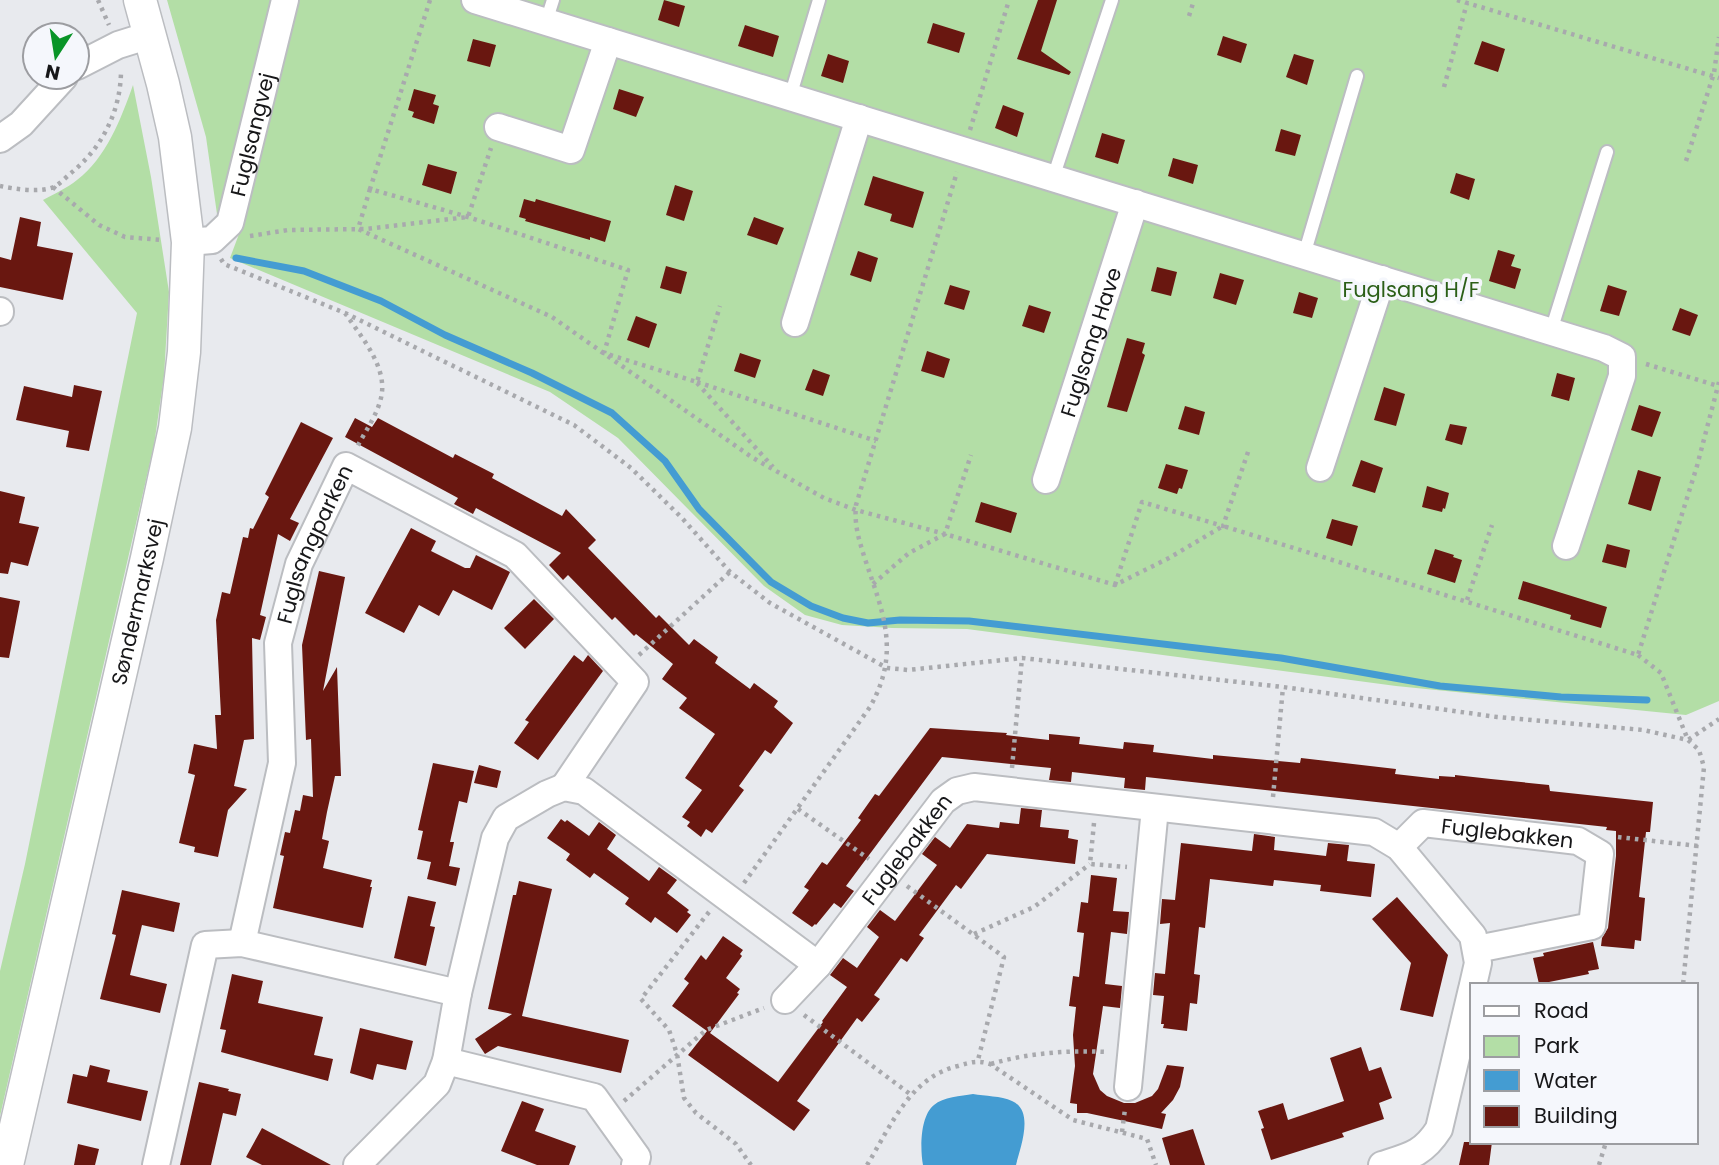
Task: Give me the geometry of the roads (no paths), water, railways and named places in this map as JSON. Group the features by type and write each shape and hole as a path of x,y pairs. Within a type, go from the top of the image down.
{"street":[{"name":"Søndermarksvej","path":"7,1165 148,558 175,428 184,352 207,237 175,137 139,0"},
{"name":"Fuglsangvej","path":"207,237 230,223 285,0"},
{"path":"475,0 549,11 608,41 1551,331 1604,348 1622,357 1622,376 1566,546"},
{"path":"91,59 117,45 150,35"},
{"path":"498,127 571,150 608,41"},
{"path":"0,139 21,124 51,91"},
{"path":"795,323 859,118"},
{"name":"Fuglsang Have","path":"1046,480 1135,203"},
{"path":"1320,468 1382,279"},
{"name":"Fuglsangparken","path":"242,943 282,763 278,643 299,564 346,466 515,555 635,682 564,787"},
{"path":"358,1165 438,1084 446,1061 458,993 495,838 506,818 547,794 564,787 584,791 818,965"},
{"name":"Fuglebakken","path":"785,1000 818,965 943,801 957,791 974,787 1374,832 1399,847 1474,936 1477,949 1592,926 1600,854 1578,841 1423,823 1399,847"},
{"path":"1128,1087 1155,808"},
{"path":"156,1165 205,945 242,943 458,993"},
{"path":"1474,983 1478,963 1477,949"},
{"path":"1382,1165 1410,1161 1429,1145 1439,1129 1470,1000"},
{"path":"446,1061 594,1097 637,1157 635,1165"}],"lane":[{"path":"790,97 819,0"},
{"path":"1054,178 1112,0"},
{"path":"1304,255 1357,76"},
{"path":"1551,331 1607,152"}],"water":[{"path":"973,1094 1003,1098 1019,1106 1023,1113 1024,1130 1016,1165 923,1165 922,1133 929,1110 942,1100"}],"waterway":[{"path":"236,258 304,271 381,301 445,335 532,373 612,413 665,461 699,509 771,582 811,606 843,618 868,623 900,620 969,621 1281,658 1440,686 1561,697 1647,700"}],"park label":[{"name":"Fuglsang H/F","path":"1411,289"}]}
